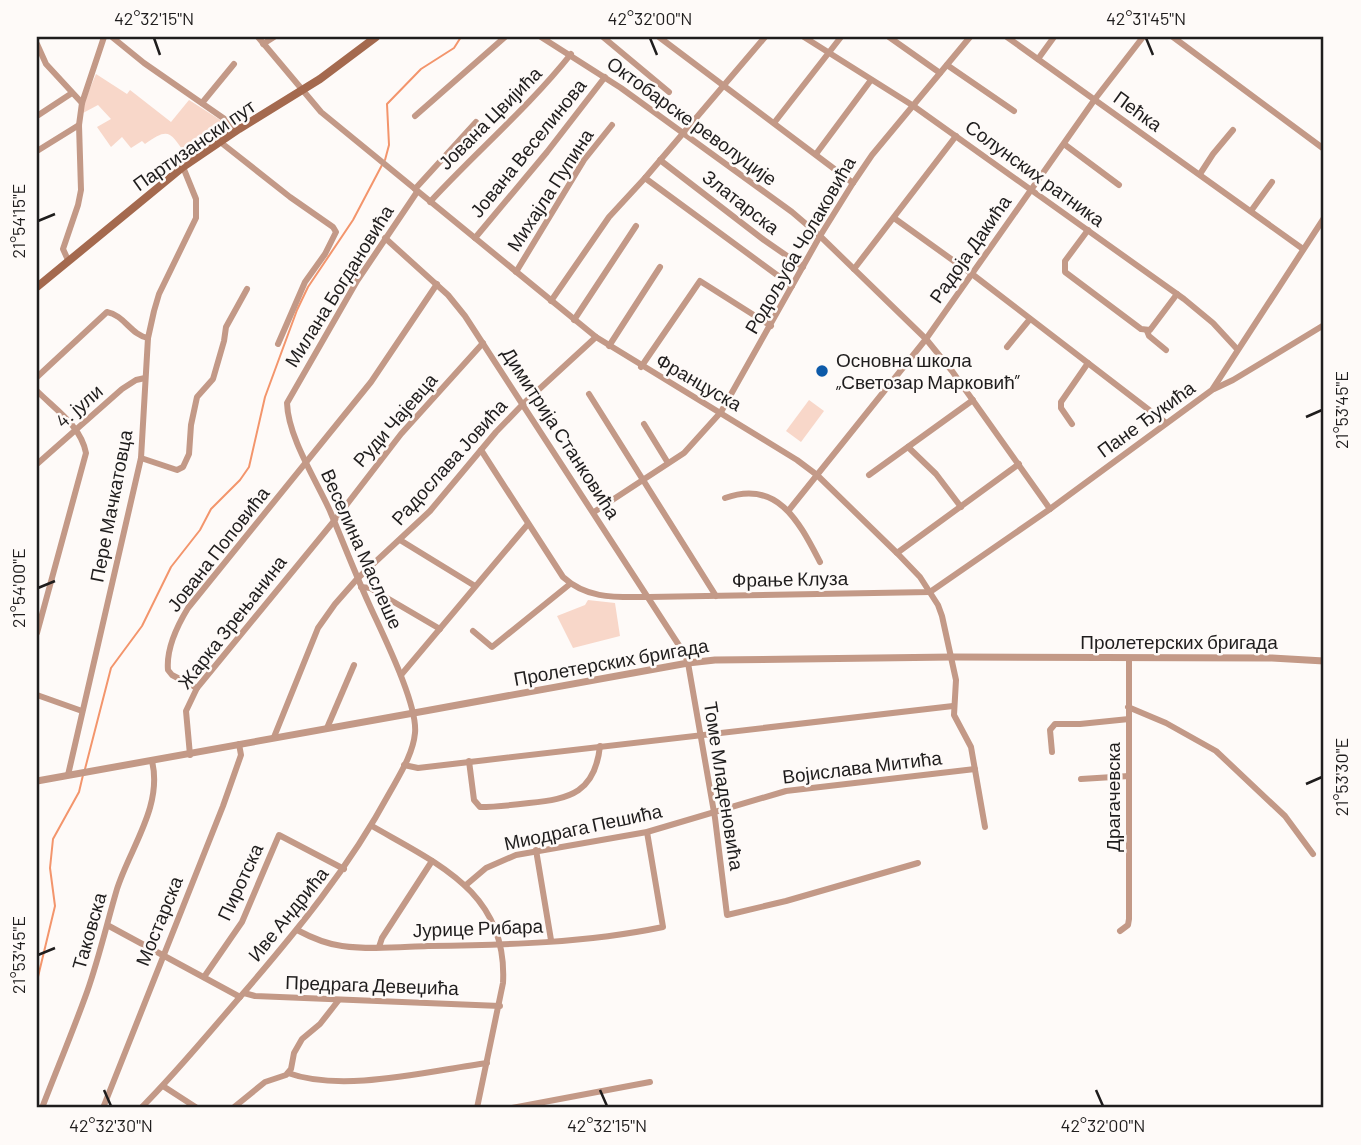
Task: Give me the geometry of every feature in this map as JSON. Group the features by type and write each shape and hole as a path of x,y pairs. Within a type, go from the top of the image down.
{"main road":[{"name":"Партизански пут","path":"37,287 183,167 239,128 303,91 376,37"}],"street":[{"path":"68,260 63,250 79,205 81,190 79,125 82,103 104,37"},
{"path":"112,37 144,63 239,128"},
{"path":"258,37 303,91"},
{"path":"263,44 274,37"},
{"path":"415,116 505,37"},
{"name":"Октобарске револуције","path":"541,37 605,77 792,212 926,339"},
{"path":"603,37 669,92"},
{"path":"659,37 853,183"},
{"path":"551,301 598,231 765,37"},
{"name":"Солунских ратника","path":"804,37 912,105 1032,189 1177,294 1213,323 1237,349"},
{"path":"774,123 841,37"},
{"path":"889,37 940,73"},
{"name":"Родољуба Чолаковића","path":"594,513 695,443 721,412 820,236 853,183 912,105 970,37"},
{"name":"Пећка","path":"1007,37 1303,249"},
{"path":"1038,59 1054,37"},
{"name":"Радоја Дакића","path":"789,510 926,339 1095,99 1143,37"},
{"path":"1173,37 1324,149"},
{"path":"37,44 46,64 82,103"},
{"name":"Јована Цвијића","path":"430,202 531,100 570,54"},
{"path":"37,67 46,64"},
{"path":"202,103 234,64"},
{"path":"947,65 1014,111"},
{"name":"Јована Веселинова","path":"475,238 605,77"},
{"path":"816,154 871,80"},
{"name":"Француска","path":"303,91 321,112 596,337 641,367 775,445 817,475 897,553 930,592 942,616 952,657 956,688 953,706"},
{"path":"37,116 72,93"},
{"name":"Јована Цвијића","path":"416,190 476,122"},
{"path":"37,151 79,125"},
{"name":"Михајла Пупина","path":"516,272 584,160 612,125"},
{"path":"1200,174 1233,130"},
{"path":"854,269 956,136"},
{"path":"219,141 290,197 334,227 337,232 301,290 278,344"},
{"path":"1064,144 1119,185"},
{"name":"Златарска","path":"660,160 803,267"},
{"name":"Пере Мачкатовца","path":"71,774 82,711 141,458 148,338 159,294 196,218 196,199 183,167"},
{"path":"645,178 792,286"},
{"path":"1251,211 1272,182"},
{"name":"Милана Богдановића","path":"288,398 356,281 416,190"},
{"path":"894,218 972,274 1166,423"},
{"name":"Пане Ђукића","path":"930,592 1050,509 1212,390 1324,218"},
{"path":"574,320 636,226"},
{"path":"1087,230 1065,261 1065,272 1147,331 1149,336 1166,350"},
{"name":"Димитрија Станковића","path":"385,238 448,295 483,343 649,597 688,663"},
{"path":"609,346 660,267"},
{"path":"641,367 700,281 771,326"},
{"path":"306,462 371,382 437,284"},
{"path":"141,458 177,470 186,463 197,397 213,379 226,327 247,289"},
{"path":"1147,331 1177,294"},
{"path":"37,377 107,312 116,315 136,334 148,338"},
{"path":"1007,346 1030,319"},
{"path":"1212,390 1324,325"},
{"name":"Радослава Јовића","path":"274,737 318,628 358,579 430,512 523,404 596,337"},
{"path":"926,339 974,400 1050,509"},
{"name":"Руди Чајевца","path":"334,521 401,435 483,343"},
{"path":"1072,424 1061,408 1061,402 1088,363"},
{"path":"1222,373 1223,380 1227,383"},
{"name":"4. јули","path":"37,464 130,383 145,378"},
{"path":"37,391 76,429 84,445 85,462 37,633"},
{"path":"589,394 645,479 716,596"},
{"name":"Веселина Маслеше","path":"288,398 287,409 311,476 334,521 401,675 412,713"},
{"path":"869,475 974,400"},
{"path":"644,424 668,463"},
{"path":"908,447 936,474 961,507"},
{"path":"473,631 492,647 570,584 481,450"},
{"name":"Јована Поповића","path":"197,688 172,675 168,670 170,649 179,623 188,608 306,462"},
{"path":"897,553 1019,464"},
{"path":"724,498 737,493 753,493 774,500 789,510 820,562"},
{"name":"Жарка Зрењанина","path":"190,755 186,711 197,688 334,521"},
{"path":"401,675 528,524"},
{"path":"400,540 475,586"},
{"name":"Фрање Клуза","path":"570,584 596,596 930,592"},
{"path":"361,587 370,588 440,629"},
{"name":"Пролетерских бригада","path":"37,780 715,660 952,657 1272,658 1324,661"},
{"name":"Драгачевска","path":"1120,931 1128,925 1129,919 1129,659"},
{"name":"Томе Младеновића","path":"688,663 714,813 727,915 918,863"},
{"path":"327,728 354,665"},
{"path":"37,695 82,711"},
{"path":"404,765 418,768 953,706 958,727 971,747 985,827"},
{"path":"1128,707 1166,723 1216,751 1285,816 1312,854"},
{"name":"Иве Андрића","path":"141,1108 163,1087 242,995 344,869 372,825 404,765 415,734 412,713"},
{"path":"1052,752 1050,730 1055,724 1129,719"},
{"name":"Мостарска","path":"103,1108 223,806 241,755 239,744"},
{"path":"468,761 474,800 480,807 553,801 573,795 587,784 597,763 600,746"},
{"name":"Таковска","path":"42,1108 87,992 109,926 118,886 149,808 155,782 152,761"},
{"name":"Војислава Митића","path":"714,813 786,791 975,769"},
{"path":"1081,779 1129,776"},
{"name":"Миодрага Пешића","path":"466,885 496,863 516,855 647,832 714,813"},
{"path":"372,825 449,871 466,885 484,907 496,929 504,969 500,1006 477,1108"},
{"name":"Јурице Рибара","path":"297,930 343,947 379,947 500,945 663,928 647,832"},
{"name":"Пиротска","path":"204,977 242,922 279,835 344,869"},
{"path":"536,850 551,940"},
{"path":"379,947 387,928 432,861"},
{"path":"109,926 242,995"},
{"name":"Предрага Девеџића","path":"242,995 500,1006"},
{"path":"233,1108 265,1082 281,1078 288,1073 302,1039 320,1024 338,1001"},
{"path":"288,1073 306,1079 345,1083 487,1063"},
{"path":"512,1108 650,1082"},
{"path":"163,1087 197,1108"}],"shaded area":[{"path":"96,74 127,94 130,90 171,122 189,100 225,123 226,128 187,156 173,137 165,134 145,144 142,141 131,148 122,137 111,147 97,127 111,119 98,105 83,113 83,105"},
{"path":"809,400 824,411 801,442 786,431"},
{"path":"588,600 615,603 620,636 573,648 557,616 585,605"}],"waterway":[{"path":"385,160 389,145 387,104 421,69 454,48 461,37"},
{"path":"85,769 111,668 142,626 171,567 200,530 211,509 249,467 265,397 297,310 308,287 353,220 382,165"},
{"path":"37,981 55,906 50,868 53,839 79,792 83,775"}],"place":[{"name":"Основна школа „Светозар Марковић”","path":"822,371"}]}
